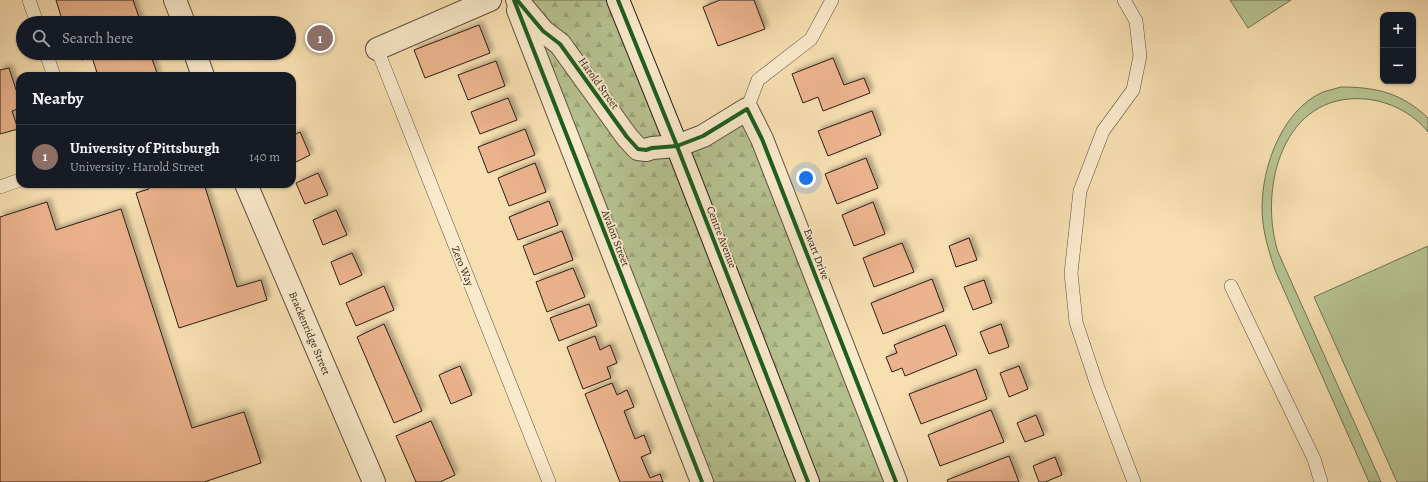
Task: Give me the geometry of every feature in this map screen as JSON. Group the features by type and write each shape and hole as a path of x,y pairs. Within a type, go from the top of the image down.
{"street":[{"path":"175,0 181,16"},
{"path":"377,49 490,0"},
{"name":"Avalon Street","path":"514,0 702,482"},
{"name":"Harold Street","path":"517,0 543,31 560,44 638,150 677,146"},
{"name":"Centre Avenue","path":"618,0 677,146 808,482"},
{"path":"197,60 202,72"},
{"path":"677,146 703,136 747,109"},
{"name":"Ewart Drive","path":"747,109 762,139 896,482"},
{"name":"Brackenridge Street","path":"248,188 374,482"}],"lane":[{"path":"29,0 35,16"},
{"path":"747,109 758,80 810,39 832,0"},
{"path":"1124,0 1136,21 1140,56 1133,90 1104,131 1080,191 1071,273 1076,322 1098,388 1134,482"},
{"name":"Zero Way","path":"377,49 549,482"},
{"path":"48,60 53,72"},
{"path":"0,187 16,181"},
{"path":"1232,286 1314,459 1321,482"}],"green space":[{"path":"514,0 618,0 677,146 747,109 896,482 702,482"},
{"path":"1230,0 1291,0 1248,28"},
{"path":"1341,87 1366,88 1388,93 1418,109 1428,118 1428,132 1415,119 1392,105 1365,99 1337,101 1314,111 1296,127 1283,149 1275,174 1272,200 1273,227 1278,252 1381,482 1369,482 1275,270 1266,241 1263,223 1262,205 1268,167 1274,148 1283,130 1294,114 1308,101 1323,92"},
{"path":"1428,246 1428,482 1397,482 1314,297"}],"building":[{"path":"56,0 133,0 139,16 61,16"},
{"path":"720,0 754,0 765,29 718,46 703,7"},
{"path":"479,25 490,53 425,78 414,50"},
{"path":"833,58 844,85 864,78 870,93 823,111 818,97 803,103 792,74"},
{"path":"93,60 152,60 157,72 97,72"},
{"path":"496,61 505,86 468,100 458,75"},
{"path":"9,68 16,90 16,110 12,111 16,123 16,130 0,134 0,70"},
{"path":"508,98 517,120 480,134 471,112"},
{"path":"872,111 881,135 828,156 818,131"},
{"path":"525,129 535,155 488,173 478,147"},
{"path":"300,132 310,155 296,162 296,134"},
{"path":"866,158 878,188 837,204 825,174"},
{"path":"535,163 546,192 509,206 498,178"},
{"path":"318,173 328,195 305,204 296,183"},
{"path":"205,188 237,287 261,280 267,300 179,328 136,193 149,189"},
{"path":"549,201 558,225 518,240 509,217"},
{"path":"47,202 56,230 121,209 192,428 244,412 261,463 204,482 0,482 0,217"},
{"path":"873,202 885,234 854,246 842,215"},
{"path":"336,210 347,235 323,245 313,220"},
{"path":"562,231 573,260 534,275 523,246"},
{"path":"969,238 977,260 956,267 949,246"},
{"path":"902,243 914,272 874,287 863,258"},
{"path":"352,253 362,275 340,285 331,262"},
{"path":"573,268 585,297 547,312 536,282"},
{"path":"932,279 944,311 883,334 871,303"},
{"path":"984,280 992,303 973,310 964,287"},
{"path":"384,286 394,310 356,326 346,303"},
{"path":"589,304 597,326 559,341 550,318"},
{"path":"384,324 422,411 394,423 357,337"},
{"path":"1001,324 1009,347 989,354 980,332"},
{"path":"945,325 957,355 905,376 902,368 892,372 886,357 897,353 894,345"},
{"path":"595,336 600,350 610,345 617,363 607,367 611,378 583,389 567,347"},
{"path":"460,366 472,395 451,404 439,375"},
{"path":"1019,366 1028,389 1009,397 1000,373"},
{"path":"976,369 987,399 921,424 909,394"},
{"path":"612,383 617,395 627,390 634,407 624,411 635,439 644,435 651,453 641,457 650,478 660,474 663,482 620,482 585,394"},
{"path":"991,410 1004,442 940,466 928,435"},
{"path":"1036,415 1044,435 1025,442 1017,423"},
{"path":"431,421 455,475 440,482 416,482 396,436"},
{"path":"1009,456 1019,482 948,482 947,480"},
{"path":"1055,457 1062,475 1045,482 1039,482 1033,466"}],"cycle path":[{"path":"514,0 702,482"},
{"path":"517,0 543,31 560,44 627,137 638,149 646,150 652,148 677,146 703,136 747,109 762,139 896,482"},
{"path":"618,0 677,146 808,482"}],"place":[{"name":"University of Pittsburgh","path":"320,38"}]}
